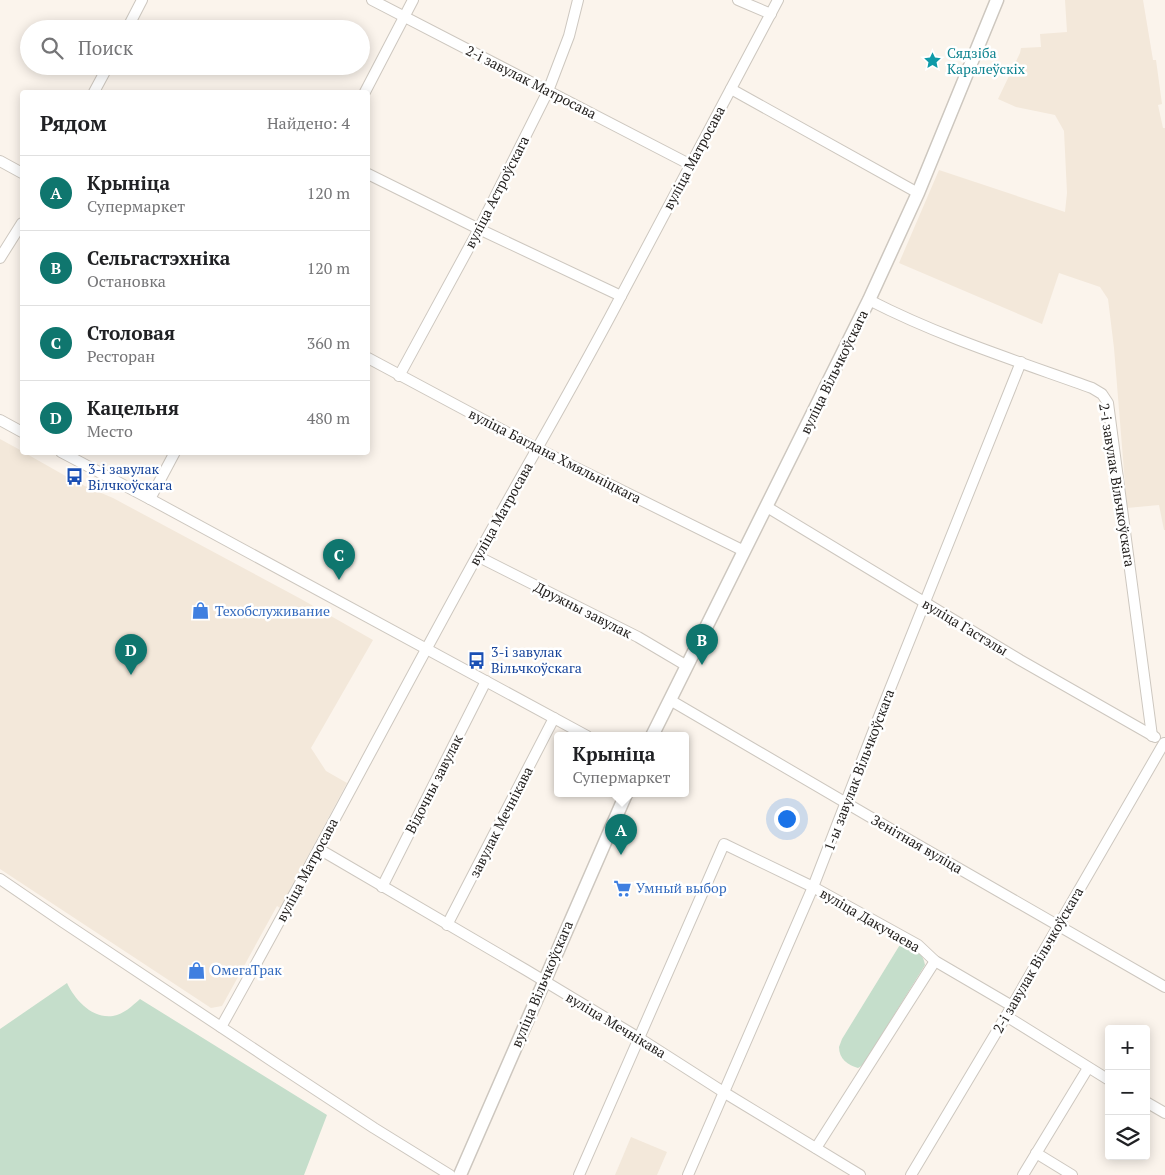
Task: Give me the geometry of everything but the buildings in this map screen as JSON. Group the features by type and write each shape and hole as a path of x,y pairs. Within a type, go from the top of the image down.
{"main road":[{"name":"вуліца Вільчкоўскага","path":"654,732 870,300 918,193 997,0"},
{"name":"вуліца Вільчкоўскага","path":"460,1175 625,797"}],"street":[{"path":"132,20 142,0"},
{"name":"2-і завулак Матросава","path":"372,0 691,165"},
{"path":"367,90 413,0"},
{"name":"вуліца Астроўскага","path":"399,376 479,229 548,91 569,36 578,0"},
{"path":"738,0 771,14"},
{"name":"вуліца Матросава","path":"220,1027 319,849 477,556 538,449 778,0"},
{"path":"95,90 103,75"},
{"path":"731,89 918,193"},
{"path":"0,161 20,173"},
{"path":"370,175 621,296"},
{"path":"0,258 20,226"},
{"name":"2-і завулак Вільчкоўскага","path":"870,300 890,311 945,335 1092,388 1102,394 1108,403 1152,736"},
{"name":"вуліца Багдана Хмяльніцкага","path":"370,359 538,449 744,551"},
{"name":"1-ы завулак Вільчкоўскага","path":"688,1175 813,887 1021,362"},
{"path":"0,420 20,431"},
{"path":"67,455 580,732"},
{"path":"150,499 173,455"},
{"name":"вуліца Гастэлы","path":"767,507 925,604 1164,743"},
{"name":"Дружны завулак","path":"477,556 638,637 687,666"},
{"name":"Відочны завулак","path":"382,887 486,681"},
{"name":"Зенітная вуліца","path":"670,700 1165,987"},
{"name":"завулак Мечнікава","path":"447,925 554,718"},
{"name":"2-і завулак Вільчкоўскага","path":"911,1175 1012,1006 1164,743"},
{"name":"вуліца Дакучаева","path":"639,1038 724,844 813,887 918,945 935,961 1012,1006"},
{"name":"вуліца Мечнікава","path":"319,849 639,1038 860,1175"},
{"path":"0,879 220,1027 374,1128 450,1175"},
{"path":"816,1148 935,961"},
{"path":"1006,1016 1105,1078"},
{"path":"579,1175 639,1038"},
{"path":"1023,1175 1088,1068"},
{"path":"1150,1104 1165,1113"},
{"path":"1036,1154 1072,1175"}],"shaded area":[{"path":"1065,0 1143,0 1153,60 1156,60 1162,104 1158,105 1163,128 1165,128 1165,530 1159,505 1127,508 1114,348 1108,299 1100,287 1059,273 1042,324 899,263 939,170 1065,212 1067,193 1064,131 1055,115 1016,107 998,99 1021,48 1041,47 1040,34 1067,32"},
{"path":"0,439 20,450 20,455 29,455 78,483 113,498 373,640 311,748 326,771 347,783 280,908 277,906 222,1006 211,1008 0,869"},
{"path":"631,1137 667,1152 657,1175 615,1175"}],"green space":[{"path":"901,943 910,945 917,950 923,957 925,965 863,1065 858,1068 854,1067 842,1058 839,1051 842,1039"},
{"path":"67,983 85,1007 105,1016 121,1013 140,999 327,1115 304,1175 0,1175 0,1029"}],"place":[{"name":"Сядзіба Каралеўскіх","path":"933,61"},
{"name":"3-і завулак Вілчкоўскага","path":"74,477"},
{"name":"Столовая","path":"339,580"},
{"name":"Техобслуживание","path":"201,611"},
{"name":"3-і завулак Вільчкоўскага","path":"477,660"},
{"name":"Сельгастэхніка","path":"702,665"},
{"name":"Кацельня","path":"131,675"},
{"name":"Крыніца","path":"621,855"},
{"name":"Умный выбор","path":"622,888"},
{"name":"ОмегаТрак","path":"197,970"}]}
